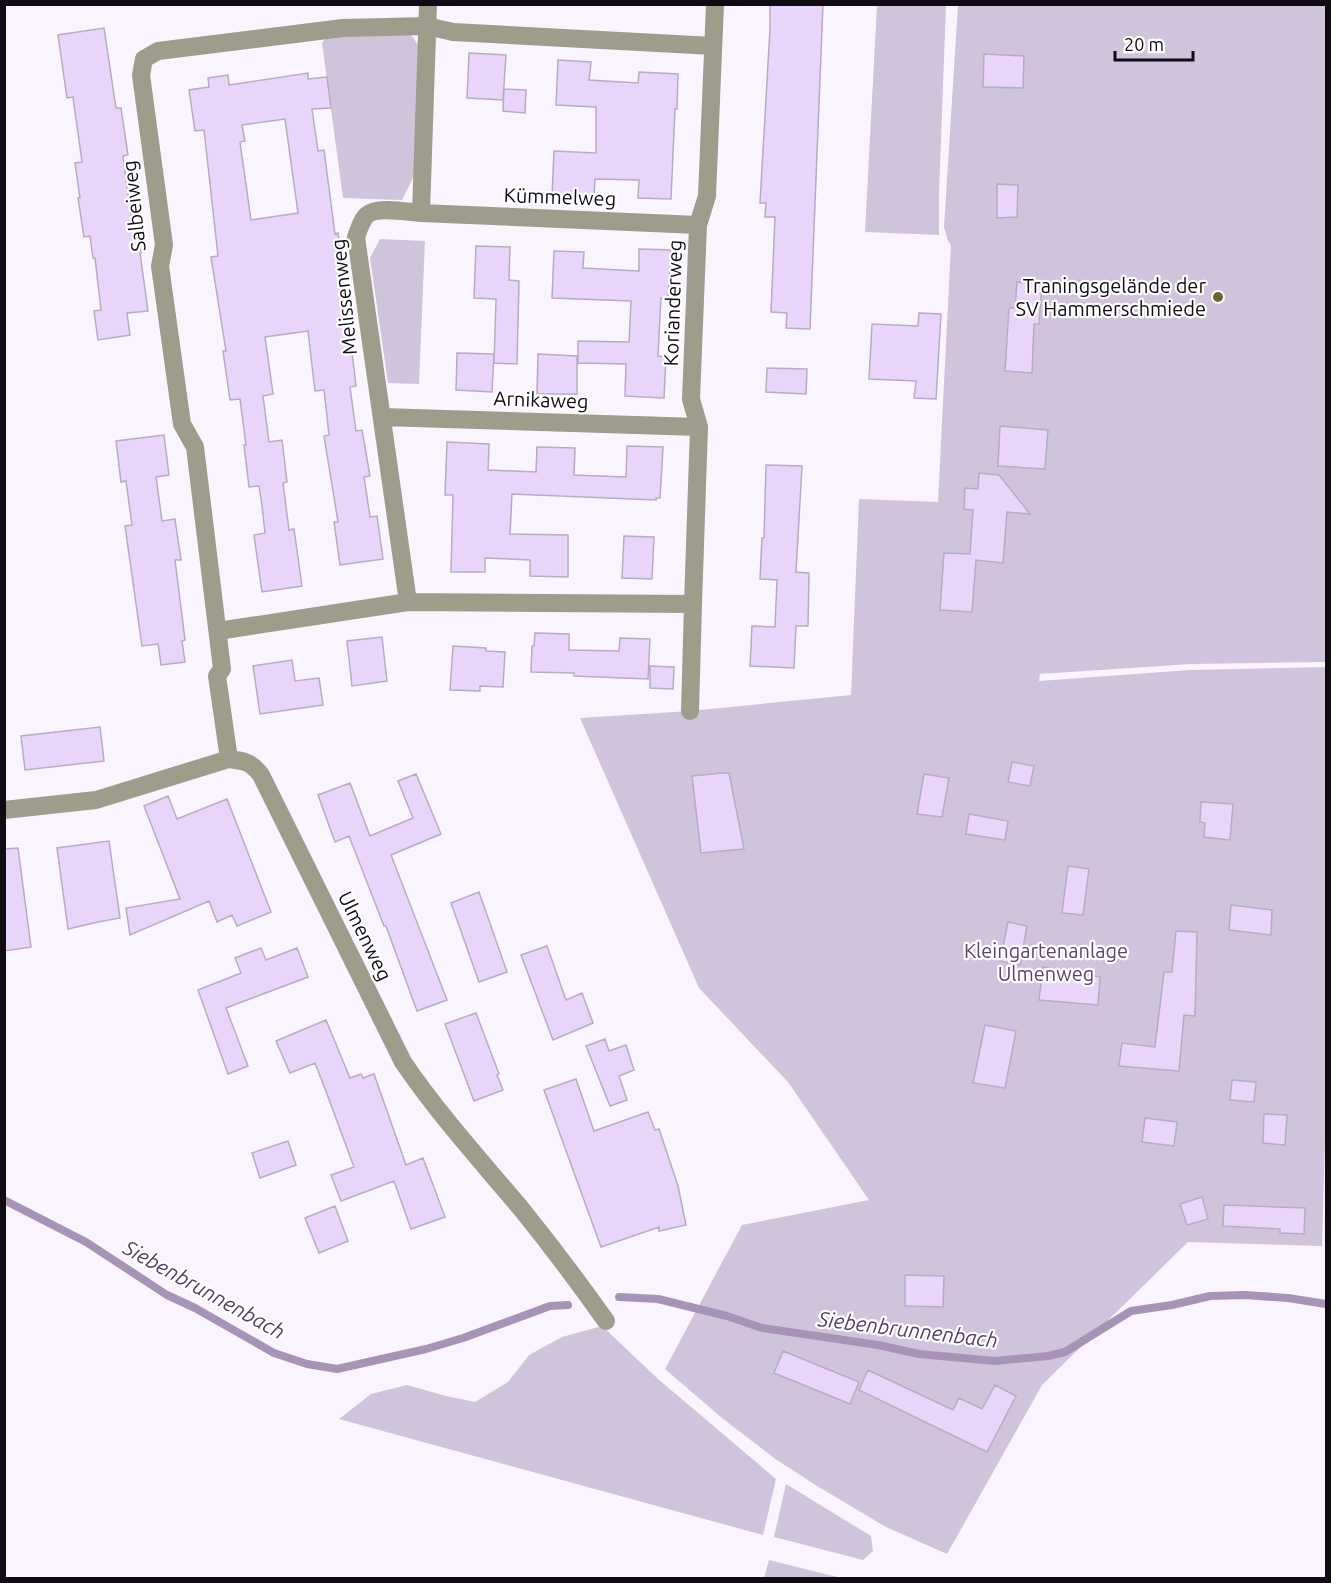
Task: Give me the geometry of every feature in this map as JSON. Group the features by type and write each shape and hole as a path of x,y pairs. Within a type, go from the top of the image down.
{"street":[{"path":"421,213 428,4"},
{"name":"Korianderweg","path":"690,711 699,427 691,399 698,225 708,196 715,4"},
{"name":"Salbeiweg","path":"229,759 217,676 222,669 195,447 182,424 160,266 164,245 141,75 144,59 158,51 343,28 427,26 453,32 713,46"},
{"name":"Melissenweg","path":"408,602 356,237 367,214 378,210 421,213"},
{"name":"Kümmelweg","path":"421,213 698,225"},
{"name":"Arnikaweg","path":"382,417 699,427"},
{"path":"218,631 408,602 693,604"},
{"path":"4,810 96,800 229,759"},
{"name":"Ulmenweg","path":"229,759 243,760 254,766 261,775 403,1062 426,1095 525,1214 606,1321"}],"green space":[{"path":"877,5 946,5 939,235 865,232"},
{"name":"Kleingartenanlage Ulmenweg","path":"958,5 1326,5 1326,662 1191,664 1040,674 1039,681 1190,670 1326,667 1326,1103 1322,1246 1188,1242 1042,1385 947,1554 886,1527 774,1458 722,1418 665,1369 742,1225 869,1200 788,1082 699,988 580,718 690,711 851,695 859,499 938,502 951,245 944,227"},
{"path":"404,32 413,37 419,47 415,174 402,200 343,198 322,43 330,33"},
{"path":"380,239 425,241 419,384 388,383 370,258"},
{"path":"602,1326 658,1379 776,1479 763,1535 339,1419 371,1394 407,1385 475,1402 508,1382 529,1355 562,1337"},
{"path":"786,1484 871,1536 873,1551 863,1560 774,1537"},
{"path":"769,1560 841,1578 764,1578"}],"building":[{"path":"770,4 823,4 810,329 786,328 787,313 771,312 775,217 765,217 766,203 760,203"},
{"path":"104,28 116,108 121,108 128,155 123,156 133,231 139,231 148,311 127,313 130,335 98,340 94,311 101,310 95,258 93,258 90,236 84,237 75,163 82,162 73,97 67,98 58,35"},
{"path":"469,53 506,55 503,100 467,98"},
{"path":"984,54 1024,56 1023,88 983,87"},
{"path":"558,60 591,62 589,80 638,83 639,72 678,74 671,199 638,198 639,180 595,179 594,198 552,196 554,151 596,153 596,107 556,105"},
{"path":"308,73 308,79 327,77 331,108 312,109 318,151 324,150 335,234 338,233 356,386 350,387 356,431 362,430 370,476 364,477 370,517 377,516 383,559 340,565 334,522 338,522 324,436 329,435 324,390 315,391 308,331 265,337 273,394 263,396 269,442 282,440 287,482 283,483 289,530 294,529 302,586 262,592 254,535 265,533 262,506 259,486 249,487 240,399 230,400 223,351 226,351 211,257 218,256 204,130 195,131 189,90 209,87 208,78 228,75 229,85","holes":["285,119 298,213 251,220 240,142 245,141 242,125"]},
{"path":"504,89 526,90 525,113 503,111"},
{"path":"997,184 1018,185 1017,217 997,218"},
{"path":"476,246 510,247 509,280 519,281 517,364 494,363 496,299 474,298"},
{"path":"639,249 671,250 668,299 661,298 658,356 666,357 664,398 625,396 626,364 578,363 578,341 629,342 631,301 552,298 554,251 584,252 583,268 639,271"},
{"path":"1017,282 1042,284 1039,324 1034,324 1032,373 1005,371 1009,308 1015,308"},
{"path":"919,313 941,314 936,399 914,398 916,381 869,379 872,324 918,326"},
{"path":"457,353 494,354 492,392 456,390"},
{"path":"538,354 577,356 577,394 537,394"},
{"path":"767,368 807,369 806,394 766,392"},
{"path":"1000,426 1048,430 1045,469 998,466"},
{"path":"164,435 169,475 156,477 162,521 175,519 181,560 175,560 185,640 182,641 185,662 161,665 158,644 142,646 125,526 132,525 126,481 121,482 116,441"},
{"path":"447,442 489,444 488,470 536,472 537,447 575,448 574,475 626,477 627,446 663,447 660,498 656,500 512,494 510,534 568,535 568,577 530,576 530,560 485,558 485,572 451,572 453,495 445,495"},
{"path":"766,465 802,466 796,572 809,573 808,626 796,626 794,668 750,666 752,626 775,627 777,580 760,579 762,538 764,538"},
{"path":"979,473 999,475 1030,514 1007,512 1003,563 976,560 972,612 940,610 944,553 970,554 973,510 964,509 965,488 978,489"},
{"path":"624,536 654,537 652,579 622,578"},
{"path":"535,633 569,634 569,650 619,651 620,638 650,639 648,679 531,672"},
{"path":"382,637 387,681 352,686 347,641"},
{"path":"453,646 505,652 503,687 480,686 480,691 450,690"},
{"path":"292,660 295,681 319,678 323,705 260,714 253,666"},
{"path":"650,666 674,667 673,689 650,688"},
{"path":"100,727 104,761 25,770 21,736"},
{"path":"1012,762 1034,766 1030,786 1008,782"},
{"path":"729,773 744,849 701,853 692,776"},
{"path":"416,774 441,834 391,855 447,1000 417,1011 386,926 384,926 349,836 335,842 318,795 350,783 370,836 413,818 398,781"},
{"path":"924,774 949,778 942,817 917,814"},
{"path":"168,796 177,819 227,799 271,912 237,926 232,915 217,922 209,901 130,935 126,908 180,899 144,806"},
{"path":"1201,802 1233,804 1230,840 1204,837 1205,823 1200,822"},
{"path":"969,814 1008,821 1005,840 966,834"},
{"path":"109,841 120,918 68,929 57,848"},
{"path":"18,848 31,947 4,951 4,849"},
{"path":"1068,866 1089,869 1083,915 1062,913"},
{"path":"479,892 507,972 479,982 451,903"},
{"path":"1231,905 1272,910 1271,935 1229,930"},
{"path":"1008,922 1027,926 1020,965 1000,961"},
{"path":"1176,931 1197,932 1195,1016 1184,1015 1179,1071 1119,1066 1122,1043 1155,1047 1164,972 1172,972"},
{"path":"547,946 566,1000 582,993 593,1023 553,1040 521,955"},
{"path":"261,948 266,960 297,948 308,977 226,1008 248,1066 228,1074 198,990 241,973 235,958"},
{"path":"1043,967 1100,977 1098,1005 1039,1000"},
{"path":"476,1013 503,1090 474,1101 445,1024"},
{"path":"326,1020 350,1078 361,1074 363,1078 374,1074 406,1165 423,1158 445,1217 411,1229 394,1181 341,1201 331,1175 354,1167 315,1063 290,1073 276,1041"},
{"path":"985,1025 1016,1031 1005,1088 973,1083"},
{"path":"605,1039 609,1051 626,1045 634,1070 619,1076 627,1100 610,1106 586,1046"},
{"path":"576,1079 594,1131 648,1112 655,1130 659,1129 678,1186 686,1225 659,1231 659,1227 601,1247 544,1090"},
{"path":"1232,1080 1256,1082 1254,1102 1230,1100"},
{"path":"1264,1114 1287,1115 1285,1145 1263,1143"},
{"path":"1145,1118 1177,1122 1174,1146 1142,1142"},
{"path":"288,1141 296,1165 260,1178 252,1153"},
{"path":"1202,1197 1208,1219 1187,1225 1180,1204"},
{"path":"1224,1205 1305,1208 1304,1234 1280,1233 1280,1229 1223,1226"},
{"path":"335,1206 348,1241 319,1253 305,1218"},
{"path":"905,1275 944,1276 943,1307 905,1306"},
{"path":"783,1351 859,1382 850,1404 774,1373"},
{"path":"868,1370 953,1410 959,1398 982,1409 995,1385 1016,1396 987,1452 859,1390"}],"waterway":[{"name":"Siebenbrunnenbach","path":"4,1200 86,1242 167,1295 195,1308 274,1353 307,1364 337,1369 426,1349 550,1306 568,1305"},
{"name":"Siebenbrunnenbach","path":"619,1297 658,1299 727,1316 762,1328 878,1345 919,1354 995,1361 1065,1352 1131,1311 1210,1296 1245,1295 1326,1304"}],"place":[{"name":"Traningsgelände der SV Hammerschmiede","path":"1218,297"}]}
